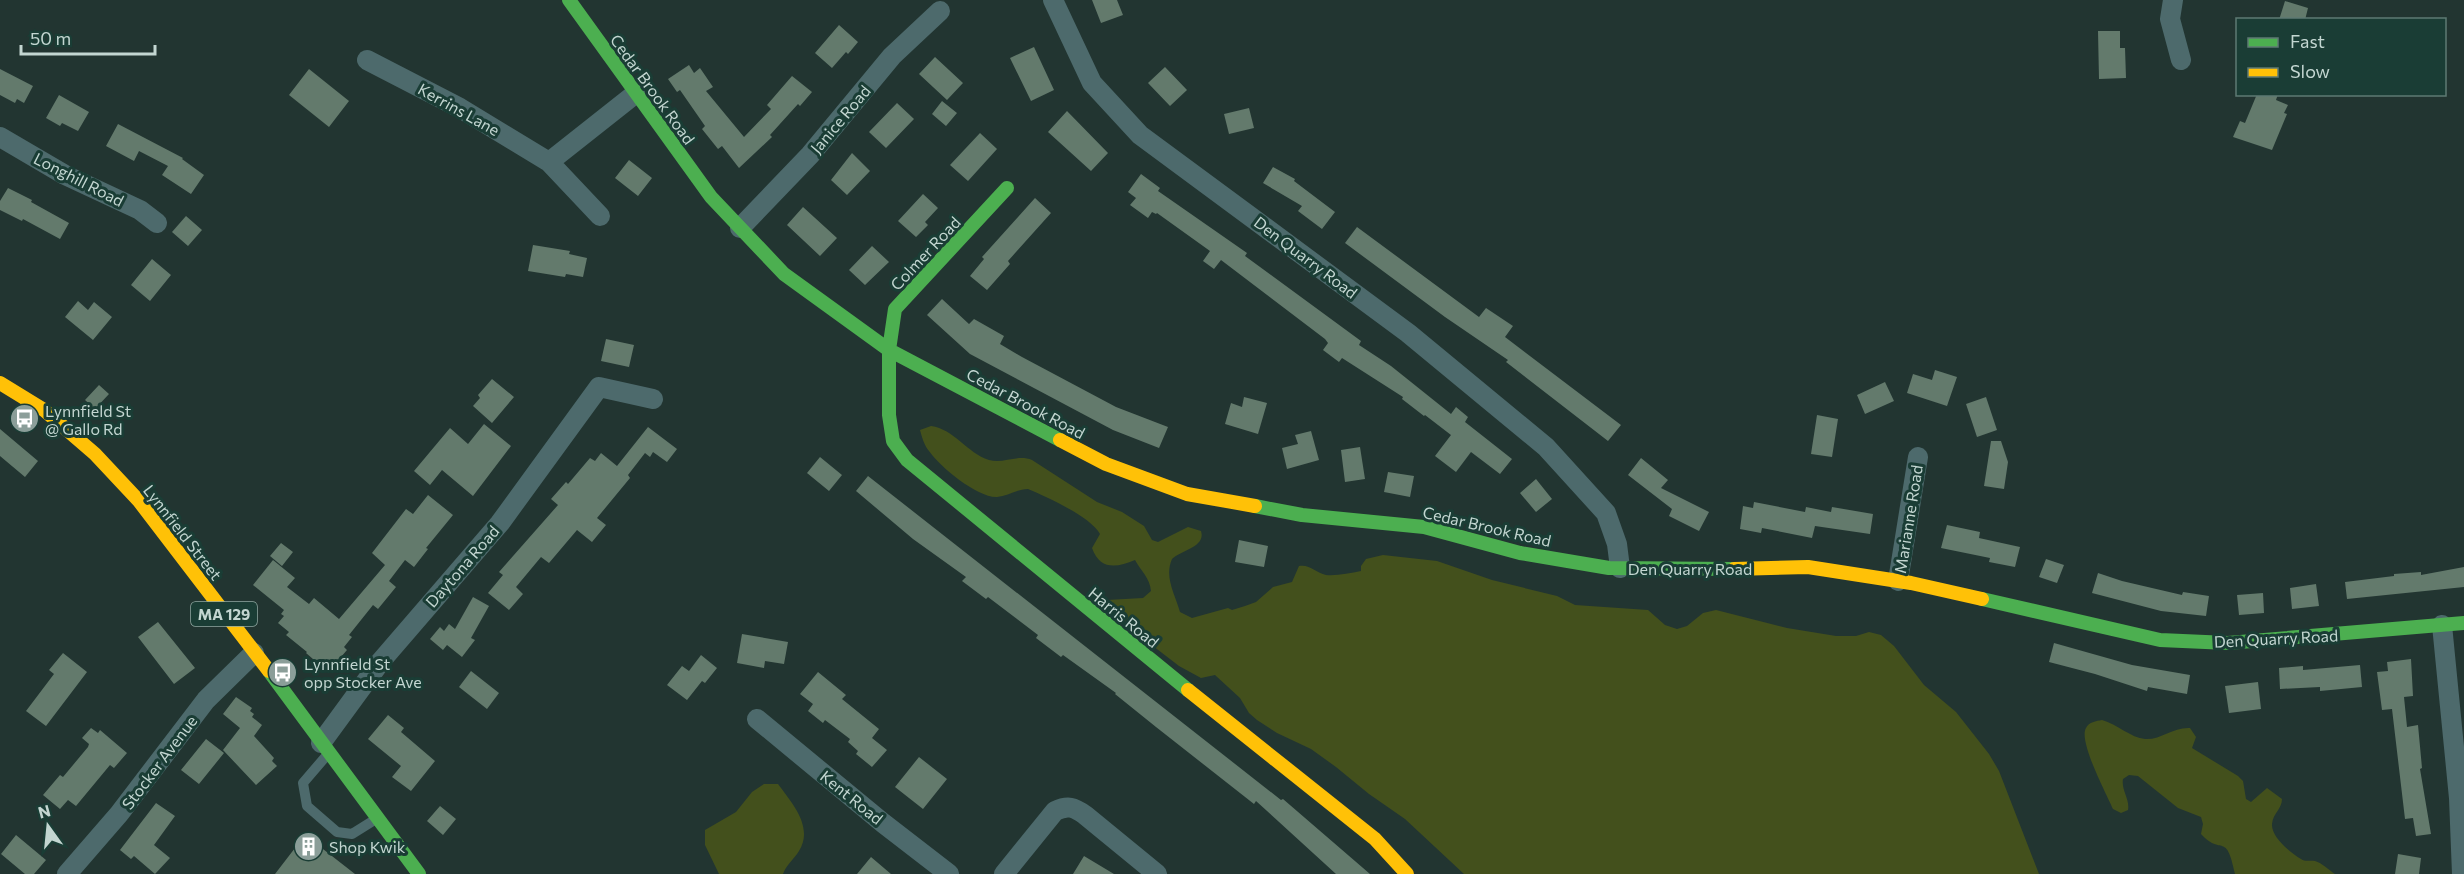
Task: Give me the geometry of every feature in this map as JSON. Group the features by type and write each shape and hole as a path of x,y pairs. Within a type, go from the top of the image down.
{"street":[{"name":"Cedar Brook Road","path":"569,0 711,197 784,274 889,350 1106,464 1187,494 1302,515 1424,527 1520,553 1620,568"},
{"name":"Den Quarry Road","path":"1053,0 1092,83 1140,135 1408,333 1546,447 1606,513 1617,544 1620,568 1717,570 1808,567 1898,581 2160,640 2228,644 2464,622"},
{"path":"2173,0 2170,19 2181,60"},
{"name":"Janice Road","path":"740,228 810,154 892,56 940,11"},
{"name":"Kerrins Lane","path":"368,60 460,108 549,162 600,216"},
{"path":"549,162 635,94"},
{"name":"Longhill Road","path":"0,137 65,175 140,210 157,223"},
{"name":"Colmer Road","path":"889,350 895,309 1006,188"},
{"name":"Harris Road","path":"889,350 890,427 893,441 907,460 1217,714 1375,839 1407,874"},
{"name":"Lynnfield Street","path":"0,383 44,410 95,454 139,501 419,874"},
{"name":"Daytona Road","path":"325,748 381,661 500,523 600,387 653,399"},
{"name":"Marianne Road","path":"1898,581 1918,457"},
{"path":"2442,625 2459,798 2462,874"},
{"name":"Stocker Avenue","path":"67,874 119,814 206,700 254,652"},
{"name":"Kent Road","path":"757,719 949,874"},
{"path":"1004,874 1055,811 1065,807 1075,808 1157,874"}],"lane":[{"path":"325,748 303,783 307,807 337,832 352,834 378,818"}],"green space":[{"path":"931,426 954,436 981,457 989,460 1027,458 1032,460 1097,502 1122,512 1144,526 1152,540 1158,542 1188,527 1201,531 1202,536 1197,545 1172,559 1169,572 1180,612 1192,618 1228,608 1232,610 1256,602 1273,587 1292,582 1299,566 1306,566 1326,575 1344,574 1361,571 1361,566 1366,559 1383,555 1437,561 1492,580 1557,596 1575,605 1648,610 1665,625 1677,629 1687,626 1703,613 1716,610 1787,628 1836,636 1856,636 1869,632 1881,635 1894,646 1924,685 1956,712 1989,754 1999,771 2039,874 1464,874 1405,819 1336,767 1311,749 1277,733 1257,720 1249,713 1240,698 1215,675 1201,678 1179,666 1105,609 1103,603 1107,600 1143,598 1151,591 1147,578 1135,560 1115,566 1104,564 1092,548 1100,534 1088,521 1068,508 1028,489 997,497 989,496 970,487 934,458 927,449 920,430"},
{"path":"2102,720 2145,739 2156,738 2178,729 2190,728 2196,737 2192,748 2238,776 2243,781 2246,799 2251,802 2267,788 2282,799 2272,824 2282,844 2303,860 2318,862 2335,874 2235,874 2226,848 2208,841 2201,834 2203,824 2201,817 2178,808 2138,776 2129,775 2123,779 2128,810 2121,813 2113,809 2089,756 2086,744 2086,728 2093,722"},
{"path":"764,784 778,784 799,816 804,833 799,851 783,874 719,874 705,845 705,830 736,812 752,792"}],"building":[{"path":"1092,0 1117,0 1123,15 1101,23"},
{"path":"2285,1 2308,8 2306,18 2280,18"},
{"path":"839,25 858,42 832,68 815,53"},
{"path":"2098,31 2120,31 2120,48 2125,48 2126,78 2099,79"},
{"path":"1034,47 1054,90 1031,101 1010,58"},
{"path":"935,57 963,83 947,100 919,74"},
{"path":"689,65 694,73 700,68 713,87 706,91 744,137 771,109 767,105 792,76 812,92 770,135 772,137 739,168 722,146 718,149 702,129 705,126 680,90 677,92 668,79"},
{"path":"1165,67 1187,90 1170,106 1148,83"},
{"path":"0,69 33,86 24,103 17,99 15,103 0,95"},
{"path":"309,69 349,101 329,127 289,95"},
{"path":"59,95 89,112 78,131 62,123 60,126 46,118"},
{"path":"2256,96 2277,96 2276,100 2288,105 2284,113 2287,114 2272,150 2233,137 2240,121 2245,123"},
{"path":"942,101 957,113 946,126 932,114"},
{"path":"897,103 914,119 886,148 869,132"},
{"path":"1249,108 1254,128 1229,134 1224,114"},
{"path":"1067,111 1108,153 1091,171 1048,132"},
{"path":"118,124 183,158 204,175 191,194 162,175 168,166 139,151 134,161 106,146"},
{"path":"980,133 997,149 968,181 950,165"},
{"path":"852,153 870,171 847,195 831,180"},
{"path":"629,160 652,178 638,196 615,178"},
{"path":"1273,167 1295,179 1294,181 1335,212 1322,229 1298,211 1302,206 1263,183"},
{"path":"1141,174 1160,188 1158,191 1247,253 1245,256 1361,341 1359,345 1391,366 1451,414 1456,407 1468,417 1465,422 1512,459 1500,474 1471,452 1456,472 1435,456 1451,435 1402,399 1403,397 1342,358 1339,362 1323,350 1328,343 1325,339 1221,260 1214,269 1203,261 1210,251 1157,213 1152,212 1148,218 1130,205 1136,198 1128,192"},
{"path":"8,188 69,223 60,239 23,219 22,221 0,210 0,201"},
{"path":"923,194 938,208 925,222 928,225 916,237 898,221"},
{"path":"1035,198 1051,213 1008,261 1010,264 987,290 970,276 984,259 982,257"},
{"path":"803,207 837,238 820,256 787,225"},
{"path":"186,216 202,230 188,246 172,232"},
{"path":"1357,227 1479,317 1486,308 1513,326 1505,337 1621,425 1608,441 1506,362 1508,360 1445,317 1345,243"},
{"path":"533,245 570,251 569,254 587,258 583,277 566,274 565,277 528,271"},
{"path":"872,246 889,262 865,285 849,270"},
{"path":"152,259 171,275 150,301 131,285"},
{"path":"942,299 969,324 974,319 1004,336 1000,344 1022,357 1116,407 1168,427 1159,448 1113,430 970,354 927,315"},
{"path":"78,301 88,310 94,302 112,317 93,340 65,317"},
{"path":"606,339 634,345 629,367 601,361"},
{"path":"1935,370 1957,377 1947,406 1907,393 1913,374 1932,380"},
{"path":"492,379 514,397 492,423 473,406 480,398 478,395"},
{"path":"1885,382 1894,401 1865,414 1857,395"},
{"path":"99,385 109,394 95,409 85,400"},
{"path":"1244,397 1267,403 1258,434 1225,424 1231,403 1242,407"},
{"path":"1986,397 1997,430 1977,437 1966,404"},
{"path":"1817,415 1838,419 1832,457 1811,454"},
{"path":"484,424 511,446 473,496 442,470 430,485 414,471 450,428 468,444"},
{"path":"648,427 677,449 667,462 653,452 650,457 645,453 628,475 630,478 597,518 606,525 592,542 577,530 549,563 541,557 516,587 523,594 509,610 488,593 503,575 499,572 558,505 551,499 566,482 568,484 590,458 595,461 601,453 617,466"},
{"path":"0,429 38,461 25,477 0,456"},
{"path":"1311,431 1319,460 1287,469 1282,448 1298,444 1295,435"},
{"path":"1991,441 2001,441 2008,462 2004,489 1984,486"},
{"path":"1360,447 1365,479 1345,482 1341,450"},
{"path":"820,457 842,475 829,491 807,473"},
{"path":"1641,458 1668,480 1661,488 1709,512 1699,531 1669,516 1672,509 1628,475"},
{"path":"1388,472 1414,476 1410,497 1384,492"},
{"path":"868,476 1281,800 1283,799 1370,874 1336,874 1256,801 1254,804 1116,693 1063,655 1061,657 1036,638 1038,635 988,597 986,599 962,581 966,577 913,539 856,491"},
{"path":"1536,479 1552,499 1536,512 1520,493"},
{"path":"428,495 453,515 426,548 428,549 414,567 405,560 389,581 396,587 378,609 373,605 349,635 352,637 344,647 347,650 328,672 286,635 289,632 278,623 284,616 281,614 284,610 253,585 273,560 295,578 287,587 309,604 314,598 339,619 385,565 372,553 406,509 413,514"},
{"path":"1754,502 1805,512 1806,507 1831,512 1832,507 1873,514 1870,534 1815,526 1812,538 1762,528 1761,533 1740,529 1743,506 1753,508"},
{"path":"1947,525 1980,532 1979,538 2020,547 2015,567 1989,562 1990,558 1941,548"},
{"path":"1239,540 1268,546 1264,567 1235,562"},
{"path":"281,543 293,552 282,566 270,556"},
{"path":"2046,559 2064,565 2057,583 2039,577"},
{"path":"2464,567 2464,587 2347,599 2345,582 2394,576 2394,574 2421,572 2421,575"},
{"path":"2098,573 2182,595 2183,592 2209,596 2206,616 2161,611 2092,593"},
{"path":"2316,584 2319,606 2292,609 2290,588"},
{"path":"2263,593 2264,613 2239,615 2237,595"},
{"path":"473,597 489,606 471,638 475,640 462,657 447,645 443,650 430,639 440,627 444,631 449,624 455,629"},
{"path":"158,622 195,668 174,684 138,637"},
{"path":"742,634 788,642 784,664 765,661 764,668 737,663"},
{"path":"2054,643 2132,665 2190,675 2187,694 2148,687 2147,691 2049,662"},
{"path":"63,653 87,672 46,726 26,711 54,674 49,670"},
{"path":"701,655 717,668 705,683 702,681 687,700 667,685 682,666 689,671"},
{"path":"2411,659 2413,696 2404,697 2407,727 2418,725 2422,768 2420,769 2431,834 2416,836 2413,818 2405,819 2392,709 2382,710 2377,672 2388,671 2387,662"},
{"path":"2360,665 2362,687 2320,691 2320,687 2280,689 2279,668 2303,666 2303,670"},
{"path":"471,671 499,693 487,709 459,687"},
{"path":"818,672 846,695 842,699 879,729 872,738 887,750 872,767 856,754 858,751 848,742 850,739 825,720 823,723 808,711 813,704 800,694"},
{"path":"2258,682 2261,709 2229,713 2225,686"},
{"path":"236,697 252,708 250,711 254,714 252,717 262,725 254,736 274,758 272,761 277,766 256,785 223,750 240,728 223,714"},
{"path":"388,715 404,728 401,732 435,761 411,791 392,777 401,766 368,739"},
{"path":"91,728 98,733 100,730 127,753 114,768 110,765 76,806 68,800 60,809 43,795 60,775 63,777 88,747 89,744 82,738"},
{"path":"206,739 224,753 199,784 181,770"},
{"path":"919,757 947,779 923,809 895,787"},
{"path":"156,803 175,816 154,845 170,858 155,874 134,856 131,859 120,850"},
{"path":"440,806 456,819 443,835 427,821"},
{"path":"16,835 46,860 34,874 25,874 1,854"},
{"name":"Shop Kwik","path":"305,835 355,874 275,874"},
{"path":"2398,854 2421,858 2419,874 2395,874"},
{"path":"1084,856 1114,874 1073,874"},
{"path":"871,857 891,874 857,874"}],"traffic: fast":[{"path":"569,0 711,197 784,274 889,350 1060,440"},
{"path":"1007,188 895,309 889,350 889,415 893,441 907,460 1188,690"},
{"path":"1255,506 1302,515 1424,527 1520,553 1609,568 1734,569"},
{"path":"1982,599 2160,640 2228,643 2464,623"},
{"path":"269,671 419,874"}],"traffic: slow":[{"path":"0,383 44,410 95,454 139,501 269,671"},
{"path":"1060,440 1106,464 1187,494 1255,506"},
{"path":"1734,569 1808,567 1911,583 1982,599"},
{"path":"1188,690 1375,839 1407,874"}],"place":[{"name":"Lynnfield St @ Gallo Rd","path":"24,419"},
{"name":"Lynnfield St opp Stocker Ave","path":"283,672"},
{"name":"Shop Kwik","path":"308,846"}]}
